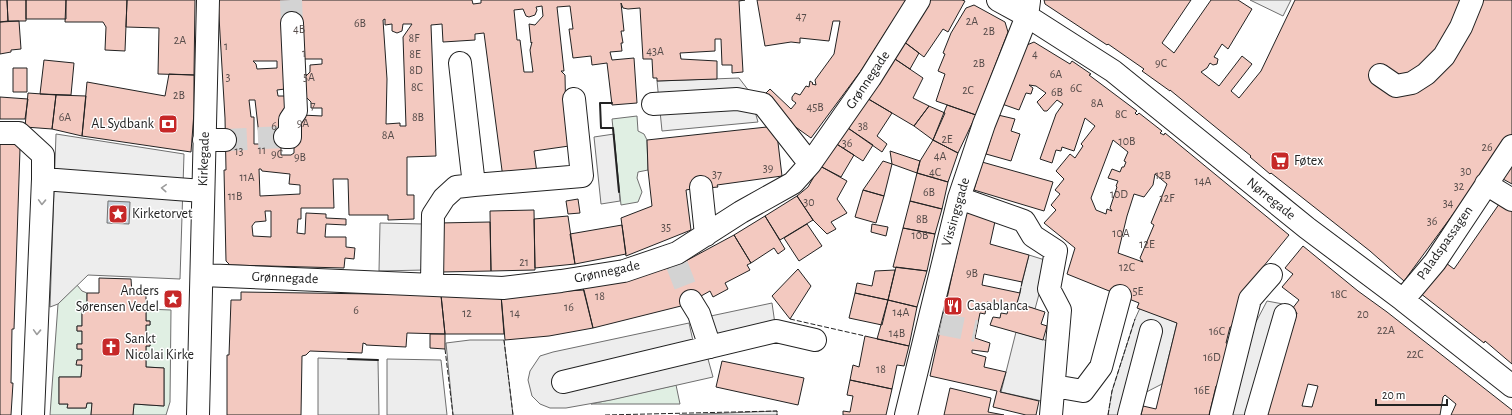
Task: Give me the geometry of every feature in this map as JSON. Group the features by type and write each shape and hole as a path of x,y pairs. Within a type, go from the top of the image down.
{"street":[{"name":"Kirkegade","path":"198,415 203,191 215,140 208,0"},
{"name":"Grønnegade","path":"202,275 503,288 554,282 674,260 677,253 741,212 793,183 810,164 870,78 919,0"},
{"name":"Nørregade","path":"998,0 1028,8 1113,71 1306,228 1403,300 1512,386"},
{"path":"1380,75 1396,86 1412,83 1426,74 1444,56 1472,0"},
{"name":"Vissingsgade","path":"906,415 915,378 935,322 958,198 1028,8"},
{"path":"285,137 290,137 290,120 296,111 292,23"},
{"path":"460,63 474,185"},
{"path":"432,284 433,215 444,198 456,187 582,176 574,99"},
{"path":"653,104 737,99 763,104 810,164"},
{"path":"0,133 19,133 43,155 33,415"},
{"name":"Paladspassagen","path":"1403,300 1435,262 1512,146"},
{"path":"43,179 203,191"},
{"path":"1486,184 1512,200"},
{"path":"701,187 706,235"},
{"path":"958,198 1024,221 1033,236 1056,251 1049,290 1060,310 1051,415"},
{"path":"1221,415 1250,299 1271,275"},
{"path":"1054,386 1083,391 1101,367 1120,296"},
{"path":"691,301 699,314 710,347"},
{"path":"1256,415 1285,315"},
{"path":"563,382 776,331 815,340"},
{"path":"1129,415 1151,331"}],"green space":[{"path":"637,116 638,131 644,134 647,140 648,170 638,172 637,178 642,192 638,202 621,205 612,119"},
{"path":"77,285 82,291 87,293 87,306 82,306 82,326 77,326 77,331 82,331 82,344 77,344 77,349 82,349 82,360 77,360 77,365 82,365 81,377 59,377 59,404 68,404 68,408 86,408 87,403 92,403 91,415 50,415 58,304"},
{"path":"146,309 171,310 170,402 166,415 133,415 134,404 164,406 164,368 146,367 146,346 150,346 150,342 146,342 146,325 150,325 150,321 146,321"},
{"path":"676,385 680,404 591,404"}],"shaded area":[{"path":"1250,0 1291,0 1283,16"},
{"path":"739,78 749,91 758,122 662,131 657,81"},
{"name":"Kirketorvet","path":"56,134 184,154 180,279 88,275 58,304 50,307"},
{"path":"614,134 620,201 601,204 594,137"},
{"path":"108,201 130,202 129,224 107,223"},
{"path":"380,223 423,224 425,270 379,271"},
{"path":"1029,255 1048,261 1035,309 1017,303"},
{"path":"1267,301 1283,304 1248,415 1232,415 1247,339"},
{"path":"772,303 776,331 715,346 706,317"},
{"path":"1140,308 1177,323 1162,384 1125,403 1123,415 1108,415 1112,391 1135,319"},
{"path":"689,323 693,341 708,359 713,377 611,400 566,408 550,408 540,404 532,396 528,380 530,371 540,356"},
{"path":"1016,332 1048,341 1046,402 1001,392"},
{"path":"470,340 504,340 513,415 453,415 446,343"},
{"path":"318,358 378,360 379,415 318,415"},
{"path":"387,359 441,360 447,415 387,415"},
{"path":"777,411 777,415 679,415"}],"building":[{"path":"0,0 7,0 8,21 0,22"},
{"path":"7,0 26,0 26,21 8,21"},
{"path":"26,0 66,0 66,19 26,19"},
{"path":"66,0 127,0 125,51 105,50 106,27 103,22 65,22"},
{"path":"127,0 195,0 194,75 158,74 159,28 126,27"},
{"path":"218,0 472,0 473,4 481,3 481,0 745,0 739,1 743,72 732,73 732,65 722,65 721,39 715,39 715,51 680,53 681,59 717,61 717,79 657,81 657,78 653,78 652,59 643,59 640,8 623,8 621,3 624,31 621,31 623,43 621,43 622,51 610,52 612,60 634,58 637,103 612,105 607,63 592,65 591,56 573,58 569,29 573,29 570,6 557,7 564,71 561,71 565,75 566,126 569,146 534,151 537,173 503,178 484,33 475,34 475,40 443,42 442,24 431,25 436,156 407,157 407,195 414,195 414,219 388,220 388,215 349,215 348,179 333,179 334,208 301,208 301,219 298,219 297,233 305,234 306,213 326,214 326,218 346,219 346,225 326,224 325,237 346,237 346,247 355,248 354,259 345,258 344,268 230,265 226,261 224,170 226,170 225,118","holes":["542,6 543,16 535,25 529,24 531,43 532,42 530,50 533,72 524,72 520,40 517,40 514,10 523,9 526,16 529,17 535,15 537,10 536,7","385,19 385,25 392,24 392,31 397,33 402,31 403,24 412,24 403,37 406,126 400,126 400,123 386,124 387,79 383,20","303,59 322,59 322,64 310,65 310,72 304,78 304,95 311,102 311,108 322,108 322,116 302,115 294,120 294,153 291,155 281,155 281,143 291,104 285,96 278,96 277,90 285,89","253,61 277,61 277,68 257,69 256,64","249,100 255,100 260,144 254,144 254,117 251,117","259,169 262,171 290,174 289,184 300,185 300,194 260,196","265,211 271,211 271,237 253,236 252,226 255,222 266,221"]},
{"path":"757,0 911,0 890,25 863,68 811,138 783,118 764,95 770,89 791,109 796,103 792,100 795,93 800,95 806,86 809,87 810,81 813,83 812,84 816,85 815,80 834,54 840,21 833,21 829,41 800,38 800,43 791,42 765,46"},
{"path":"930,0 965,1 948,32 943,29 924,57 903,41"},
{"path":"1044,0 1191,0 1162,43 1174,53 1211,0 1238,0 1252,9 1228,49 1222,44 1214,57 1218,59 1217,64 1213,65 1210,63 1207,68 1201,72 1219,86 1242,56 1252,64 1231,91 1239,98 1261,71 1295,0 1512,0 1512,134 1404,281 1370,251 1271,173 1270,174 1250,157 1251,156 1170,90 1142,71 1144,69 1045,4"},
{"path":"974,5 1005,22 1008,32 976,115 936,101 945,74 938,71 945,54 943,53 951,33 966,8"},
{"path":"19,21 21,49 11,50 11,52 0,54 0,22"},
{"path":"903,41 919,53 910,69 892,57"},
{"path":"1034,42 1070,64 1072,61 1091,74 1089,75 1137,111 1135,113 1137,115 1139,113 1162,131 1160,133 1164,135 1165,133 1289,235 1241,294 1233,327 1230,327 1226,343 1229,344 1219,387 1216,386 1209,415 1141,415 1143,406 1156,409 1177,323 1137,308 1139,303 1067,274 1075,248 1044,223 1056,210 1051,205 1060,194 1055,190 1064,179 1056,171 1070,154 1075,158 1083,146 1081,144 1095,126 1085,118 1074,151 1062,147 1061,151 1056,150 1052,163 1040,159 1056,114 1063,104 1057,100 1047,111 1044,111 1037,102 1046,93 1036,86 1029,85 1033,88 1031,94 1026,93 1019,110 1002,104 1027,45","holes":["1113,140 1128,152 1124,161 1126,162 1124,167 1122,167 1120,172 1112,169 1108,178 1118,181 1110,208 1112,211 1107,209 1106,214 1096,210 1091,198","1155,174 1167,184 1151,223 1154,225 1140,258 1143,262 1118,253 1134,194 1144,197 1153,185"]},
{"path":"892,57 923,78 913,98 929,106 914,126 865,97"},
{"path":"44,60 74,63 71,95 40,94"},
{"path":"13,68 27,68 27,92 13,92"},
{"path":"169,74 194,75 194,112 191,152 82,136 87,82 165,96"},
{"path":"28,93 56,95 52,129 25,127"},
{"path":"56,95 86,96 82,136 52,129"},
{"path":"0,97 28,99 25,119 0,119"},
{"path":"865,97 892,113 877,136 887,144 882,152 845,126"},
{"path":"947,105 976,115 958,153 933,140"},
{"path":"929,106 945,113 933,140 914,126"},
{"path":"998,115 1015,119 1011,131 1020,134 1011,161 986,154"},
{"path":"776,126 782,176 717,185 718,187 707,188 707,186 686,190 691,230 626,256 621,218 652,206 648,170 647,140"},
{"path":"845,126 873,145 863,161 835,143"},
{"path":"933,140 958,153 948,182 917,173 920,161"},
{"path":"0,142 15,143 20,149 14,329 12,329 11,383 13,383 11,415 0,415"},
{"path":"835,143 854,155 841,177 820,166"},
{"path":"890,151 920,161 917,173 892,164"},
{"path":"883,161 892,164 884,196 863,190"},
{"path":"982,162 1053,182 1044,211 974,190"},
{"path":"1512,164 1512,184 1503,179"},
{"path":"820,166 847,181 837,199 847,213 831,222 836,229 827,234 813,220 797,196 808,187"},
{"path":"917,173 948,182 942,209 910,201"},
{"path":"863,190 884,196 876,223 855,217"},
{"path":"797,196 813,220 780,240 765,216"},
{"path":"1504,197 1512,202 1512,364 1485,341 1484,343 1420,293 1446,263 1454,269"},
{"path":"578,199 580,213 568,214 566,201"},
{"path":"910,201 942,209 935,234 903,228"},
{"path":"967,207 996,217 990,244 1029,255 1022,282 984,274 982,285 1020,293 1017,303 1045,312 1041,324 1047,326 1043,340 990,325 993,317 1000,318 1001,313 1007,314 1009,306 987,302 985,314 980,313 975,338 990,343 988,352 972,350 972,353 986,357 984,367 1006,372 1000,392 1039,401 1036,415 1026,415 993,407 997,391 930,376"},
{"path":"534,210 535,270 491,271 490,211"},
{"path":"568,216 575,264 535,268 534,219"},
{"path":"765,216 785,249 778,254 774,248 751,263 734,235"},
{"path":"490,222 491,271 441,272 439,223"},
{"path":"807,224 822,246 799,261 784,238"},
{"path":"872,224 888,227 886,236 871,232"},
{"path":"622,225 626,254 575,264 570,234"},
{"path":"903,228 935,234 927,271 893,267"},
{"path":"734,235 751,263 747,265 750,270 725,283 728,289 713,297 710,291 685,305 593,328 583,288 668,268 669,270"},
{"path":"1303,246 1358,291 1512,410 1512,415 1451,415 1456,404 1445,395 1443,397 1440,415 1266,415 1297,313 1292,309 1299,300 1282,287 1293,274 1285,268","holes":["1308,384 1318,386 1312,407 1302,406"]},
{"path":"896,267 927,271 917,307 888,300"},
{"path":"798,269 811,286 790,319 772,296"},
{"path":"895,270 888,300 855,293 857,283 872,286 875,271"},
{"name":"Sankt Nicolai Kirke","path":"99,278 131,279 132,294 146,294 146,321 150,321 150,325 146,325 146,342 150,342 150,346 146,346 146,367 164,368 164,406 134,404 133,415 91,415 92,403 87,403 86,408 67,408 68,404 59,404 59,377 81,377 82,365 76,365 77,360 82,360 82,349 77,349 77,344 82,344 82,331 77,331 77,326 82,326 82,306 87,306 87,293 99,293"},
{"path":"584,290 593,328 549,336 505,340 501,295"},
{"path":"241,292 441,295 445,334 407,333 406,347 366,345 363,343 362,353 310,351 306,355 302,356 301,415 227,415 227,355 229,355 231,300 241,300"},
{"path":"855,293 888,300 882,325 849,318"},
{"path":"441,295 501,295 504,334 445,334"},
{"path":"888,300 917,307 909,346 877,339"},
{"path":"430,334 445,334 445,349 430,348"},
{"path":"865,336 909,346 904,366 897,365 892,389 850,380 853,365 859,367"},
{"path":"722,361 804,378 798,405 716,387"},
{"path":"850,380 892,389 886,415 843,415 843,411 850,412 853,396 847,395"},
{"path":"950,388 991,398 988,412 1004,415 944,415"}],"tunnel":[{"path":"291,0 292,23"},
{"path":"225,140 285,137"},
{"path":"677,265 691,301"},
{"path":"941,324 976,331"}],"fence":[{"path":"1020,293 1022,282"},
{"path":"790,319 865,336"},
{"path":"1108,415 1112,391 1135,319"},
{"path":"504,340 513,415"},
{"path":"445,349 453,415"},
{"path":"605,415 777,411 777,415"}],"wall":[{"path":"612,103 600,103 601,128 613,128 619,192"},
{"path":"348,359 378,360"}],"place":[{"name":"AL Sydbank","path":"168,124"},
{"name":"Føtex","path":"1280,161"},
{"name":"Kirketorvet","path":"118,214"},
{"name":"Anders Sørensen Vedel","path":"173,299"},
{"name":"Casablanca","path":"953,306"},
{"name":"Sankt Nicolai Kirke","path":"111,347"}]}
